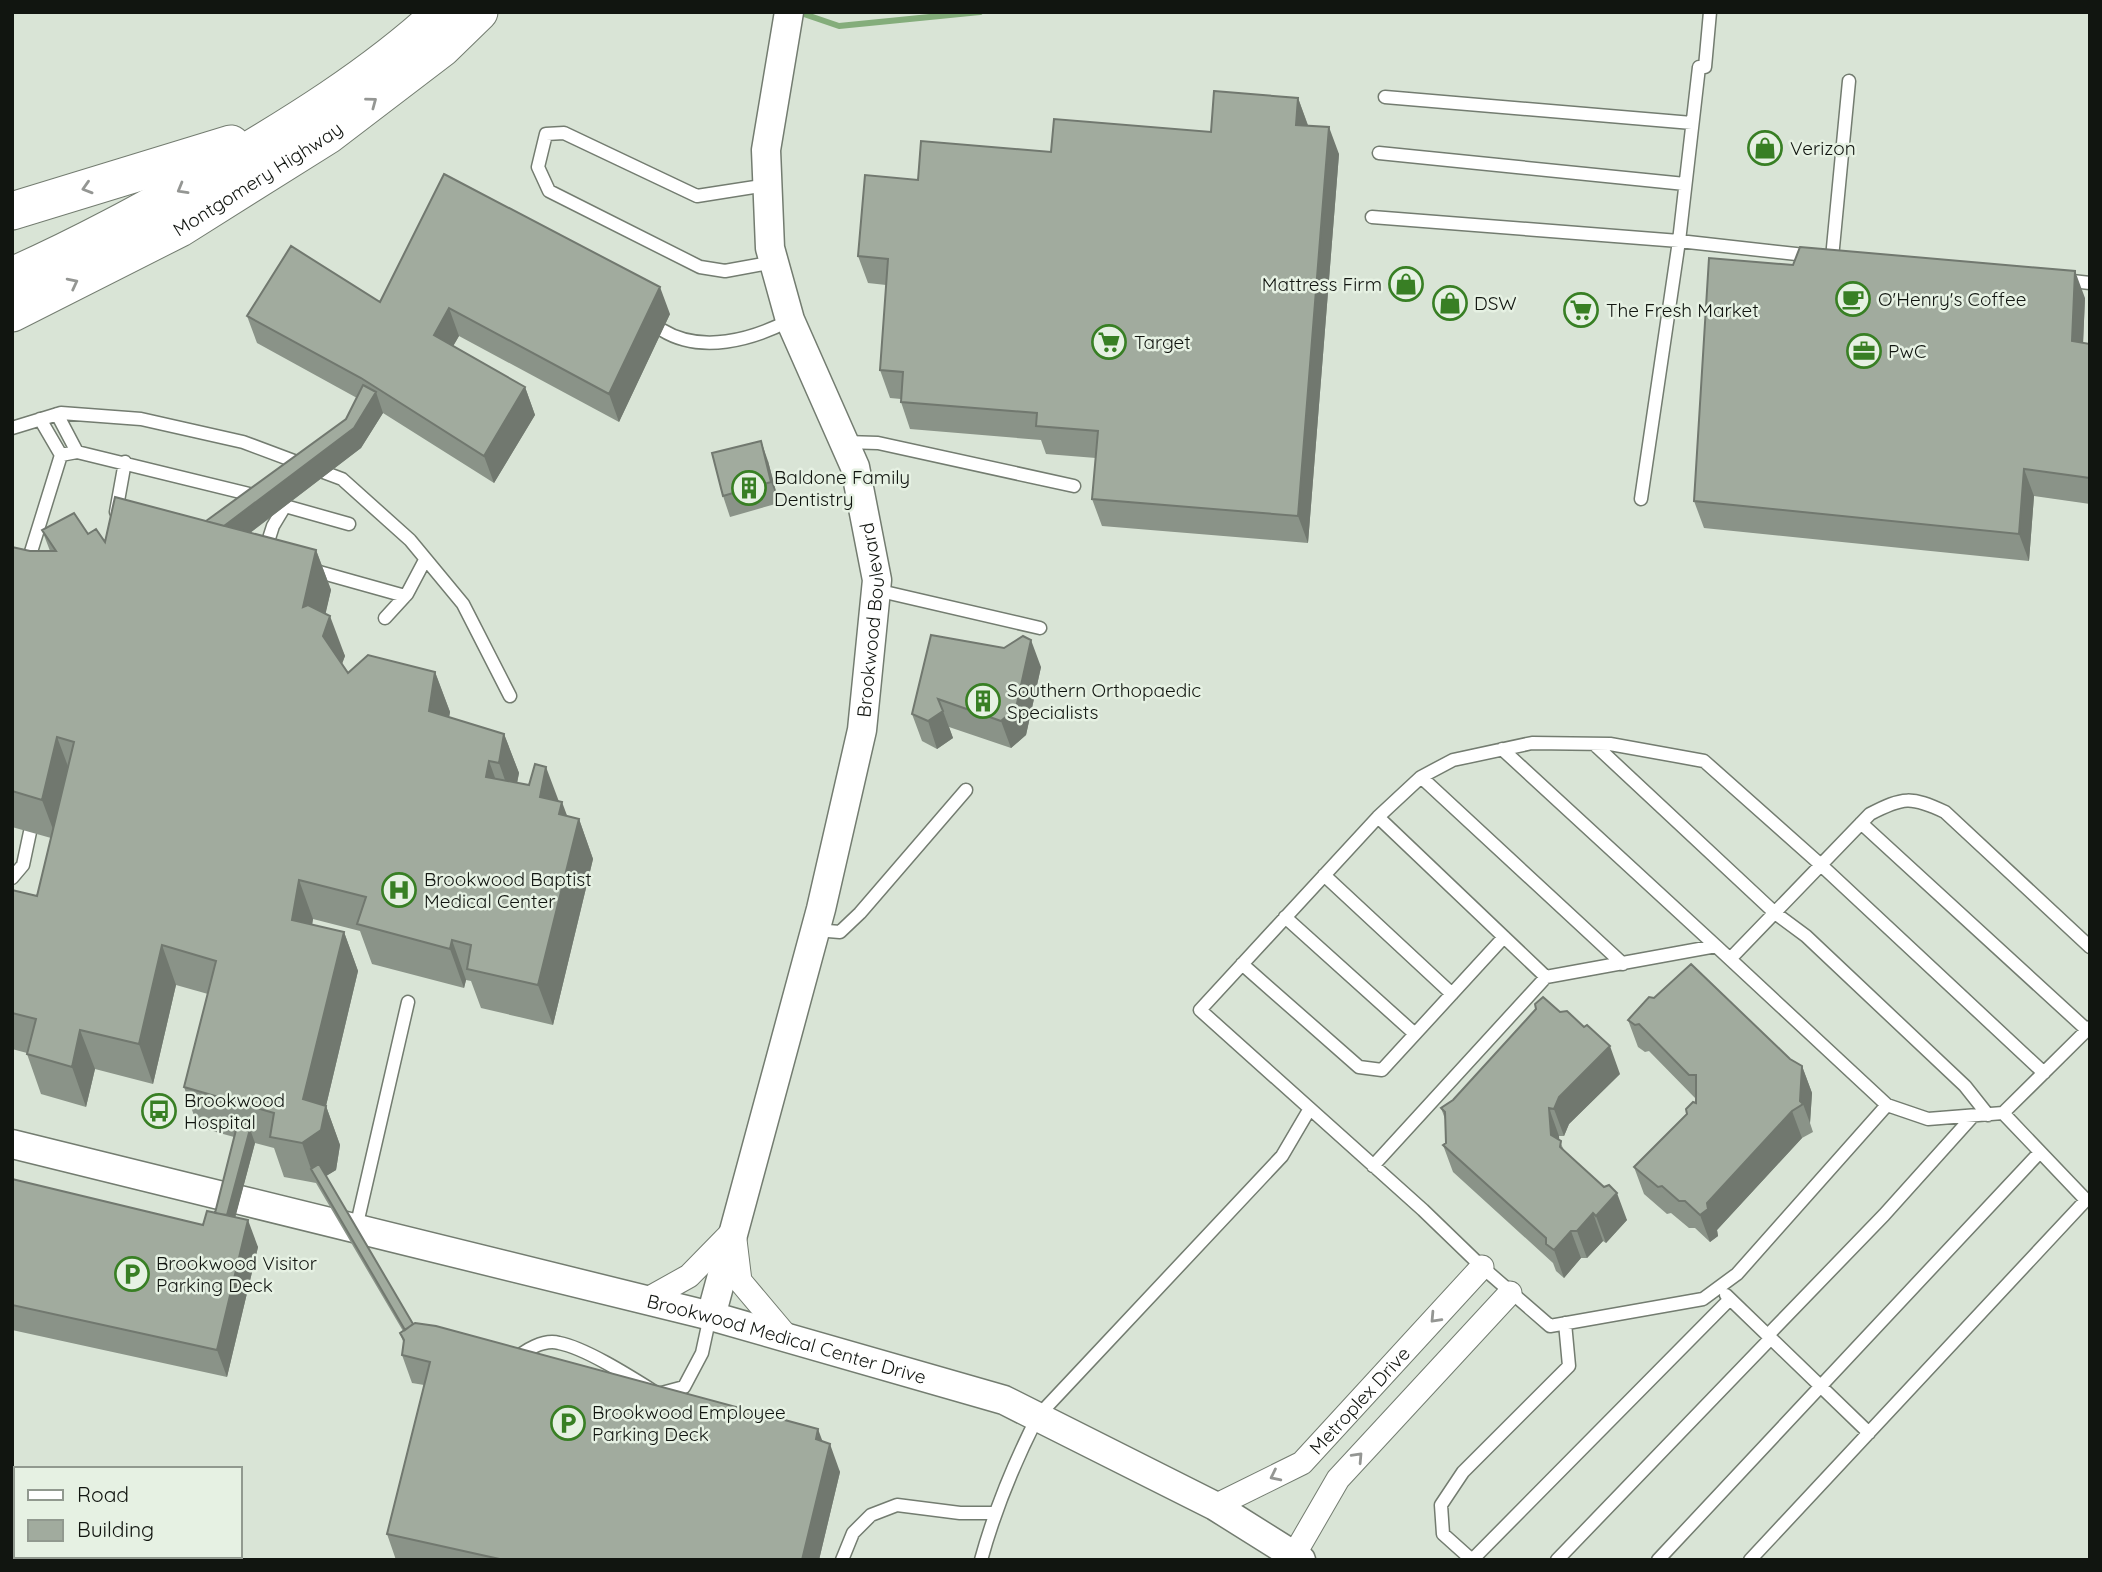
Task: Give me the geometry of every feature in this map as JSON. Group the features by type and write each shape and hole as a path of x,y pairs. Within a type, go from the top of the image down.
{"main road":[{"name":"Montgomery Highway","path":"12,276 92,241 293,125 436,30 480,12"},
{"name":"Montgomery Highway","path":"12,313 180,228 328,135 436,30"},
{"path":"12,211 293,125"}],"street":[{"name":"Brookwood Boulevard","path":"710,1316 815,930 862,730 877,580 855,467 790,320 770,248 766,150 789,12"},
{"name":"Brookwood Medical Center Drive","path":"12,1144 710,1316 1004,1400 1214,1506 1298,1557"},
{"name":"Brookwood Boulevard","path":"646,1300 689,1276 734,1230"},
{"name":"Brookwood Boulevard","path":"734,1230 740,1281 788,1338"},
{"name":"Metroplex Drive","path":"1214,1506 1302,1463 1482,1267"},
{"name":"Metroplex Drive","path":"1298,1557 1338,1479 1510,1293"}],"lane":[{"path":"1641,499 1679,241 1692,123 1709,18"},
{"path":"1372,216 1679,241 1839,259 1849,81"},
{"path":"1385,97 1692,123"},
{"path":"767,185 697,196 564,133 546,134 538,167 549,191 700,267 725,271 774,262"},
{"path":"1379,153 1685,184"},
{"path":"2049,279 2090,283"},
{"path":"662,330 672,336 702,342 735,341 766,332 790,320"},
{"path":"57,414 78,452"},
{"path":"12,428 57,414 141,419 243,442 342,479 410,540 463,604 510,696"},
{"path":"40,419 61,455 30,555 30,563 36,571 44,575"},
{"path":"844,442 878,443 1074,486"},
{"path":"61,455 78,452 271,499"},
{"path":"112,530 125,462"},
{"path":"276,561 263,557 273,527 285,506 349,524"},
{"path":"384,618 405,596 425,560"},
{"path":"302,568 405,596"},
{"path":"876,590 1040,628"},
{"path":"1887,1105 1737,1274 1703,1299 1550,1326 1510,1293 1200,1010 1378,817 1421,777 1453,760 1532,743 1594,744 1704,761 1821,864 2043,1073"},
{"path":"1594,744 1774,913 1806,936 1955,1077 1988,1115"},
{"path":"1502,749 1887,1105 1928,1119 2003,1113 2088,1028 1861,823"},
{"path":"1421,777 1623,964"},
{"path":"815,930 840,932 850,923 966,790"},
{"path":"1730,959 1870,814 1896,800 1918,799 1945,811 2090,947"},
{"path":"1378,817 1546,977"},
{"path":"12,878 23,865 30,832"},
{"path":"1324,875 1452,994"},
{"path":"1285,917 1415,1034"},
{"path":"1242,964 1359,1067 1382,1070 1504,937"},
{"path":"1373,1166 1546,977 1716,946"},
{"path":"355,1228 408,1002"},
{"path":"981,1560 994,1513 1015,1460 1038,1416 1282,1156 1309,1110"},
{"path":"1750,1560 2086,1200 2003,1113"},
{"path":"1557,1560 1973,1116"},
{"path":"1658,1560 2040,1152"},
{"path":"1719,1287 1870,1433"},
{"path":"1565,1323 1569,1366 1463,1472 1441,1505 1443,1534 1472,1560 1730,1298"},
{"path":"509,1370 516,1358 535,1345 558,1342 619,1370 658,1394 684,1387 702,1353 710,1316"},
{"path":"842,1560 853,1533 871,1516 897,1506 960,1513 994,1513"}],"building":[{"name":"Target","path":"1214,91 1298,98 1296,125 1329,127 1298,516 1092,499 1098,431 1036,426 1037,413 901,402 903,372 880,370 888,259 858,256 865,175 918,180 921,141 1051,152 1054,119 1211,132"},
{"path":"444,174 660,287 609,394 449,308 434,335 525,387 484,456 361,378 247,316 291,246 380,302"},
{"path":"1800,247 2075,271 2072,341 2090,344 2090,478 2024,469 2019,534 1694,501 1709,258 1793,265"},
{"path":"363,385 376,392 354,428 224,526 206,521 346,419"},
{"path":"761,441 771,482 723,496 712,453"},
{"path":"115,497 316,550 303,607 308,605 330,616 323,636 348,673 368,655 435,672 429,711 504,734 499,763 489,761 486,777 529,785 535,764 546,767 540,797 562,802 559,814 579,819 538,985 467,969 471,945 452,940 450,949 357,924 366,897 299,880 292,920 344,932 303,1099 326,1106 321,1130 302,1143 270,1137 274,1113 184,1087 216,961 162,945 139,1044 80,1030 72,1067 27,1054 36,1019 12,1013 12,890 37,896 74,742 57,737 42,800 12,791 12,547 30,551 56,551 42,530 74,513 88,534 96,529 105,542"},
{"path":"931,635 1004,648 1023,636 1031,640 1016,708 1001,721 938,699 943,711 928,721 912,714"},
{"path":"1691,964 1790,1059 1802,1066 1800,1101 1803,1104 1792,1111 1707,1203 1708,1209 1700,1215 1685,1201 1679,1201 1662,1186 1658,1187 1634,1167 1687,1114 1686,1109 1693,1102 1696,1103 1696,1075 1689,1075 1639,1024 1635,1025 1628,1020 1649,997 1654,998"},
{"path":"1543,997 1560,1012 1567,1011 1584,1027 1587,1025 1610,1046 1559,1097 1554,1109 1549,1108 1551,1135 1561,1141 1560,1147 1604,1187 1609,1185 1617,1193 1596,1216 1593,1213 1554,1250 1546,1244 1546,1238 1443,1145 1446,1143 1445,1112 1441,1108 1453,1100 1536,1009 1535,1004"},
{"path":"237,1126 250,1129 227,1215 215,1213"},
{"path":"319,1164 413,1324 405,1330 311,1169"},
{"name":"Brookwood Visitor Parking Deck","path":"12,1179 203,1225 207,1211 248,1220 217,1350 12,1305"},
{"name":"Brookwood Employee Parking Deck","path":"415,1323 436,1326 818,1429 816,1439 830,1444 802,1560 504,1560 387,1534 430,1362 402,1355 404,1340 400,1333"}],"waterway":[{"path":"798,12 839,26 980,12"}],"place":[{"name":"Verizon","path":"1765,148"},
{"name":"Mattress Firm","path":"1406,284"},
{"name":"O'Henry's Coffee","path":"1853,299"},
{"name":"DSW","path":"1450,303"},
{"name":"The Fresh Market","path":"1581,310"},
{"name":"Target","path":"1109,342"},
{"name":"PwC","path":"1864,351"},
{"name":"Baldone Family Dentistry","path":"749,488"},
{"name":"Southern Orthopaedic Specialists","path":"983,701"},
{"name":"Brookwood Baptist Medical Center","path":"399,890"},
{"name":"Brookwood Hospital","path":"159,1111"},
{"name":"Brookwood Visitor Parking Deck","path":"132,1274"},
{"name":"Brookwood Employee Parking Deck","path":"568,1423"}]}
